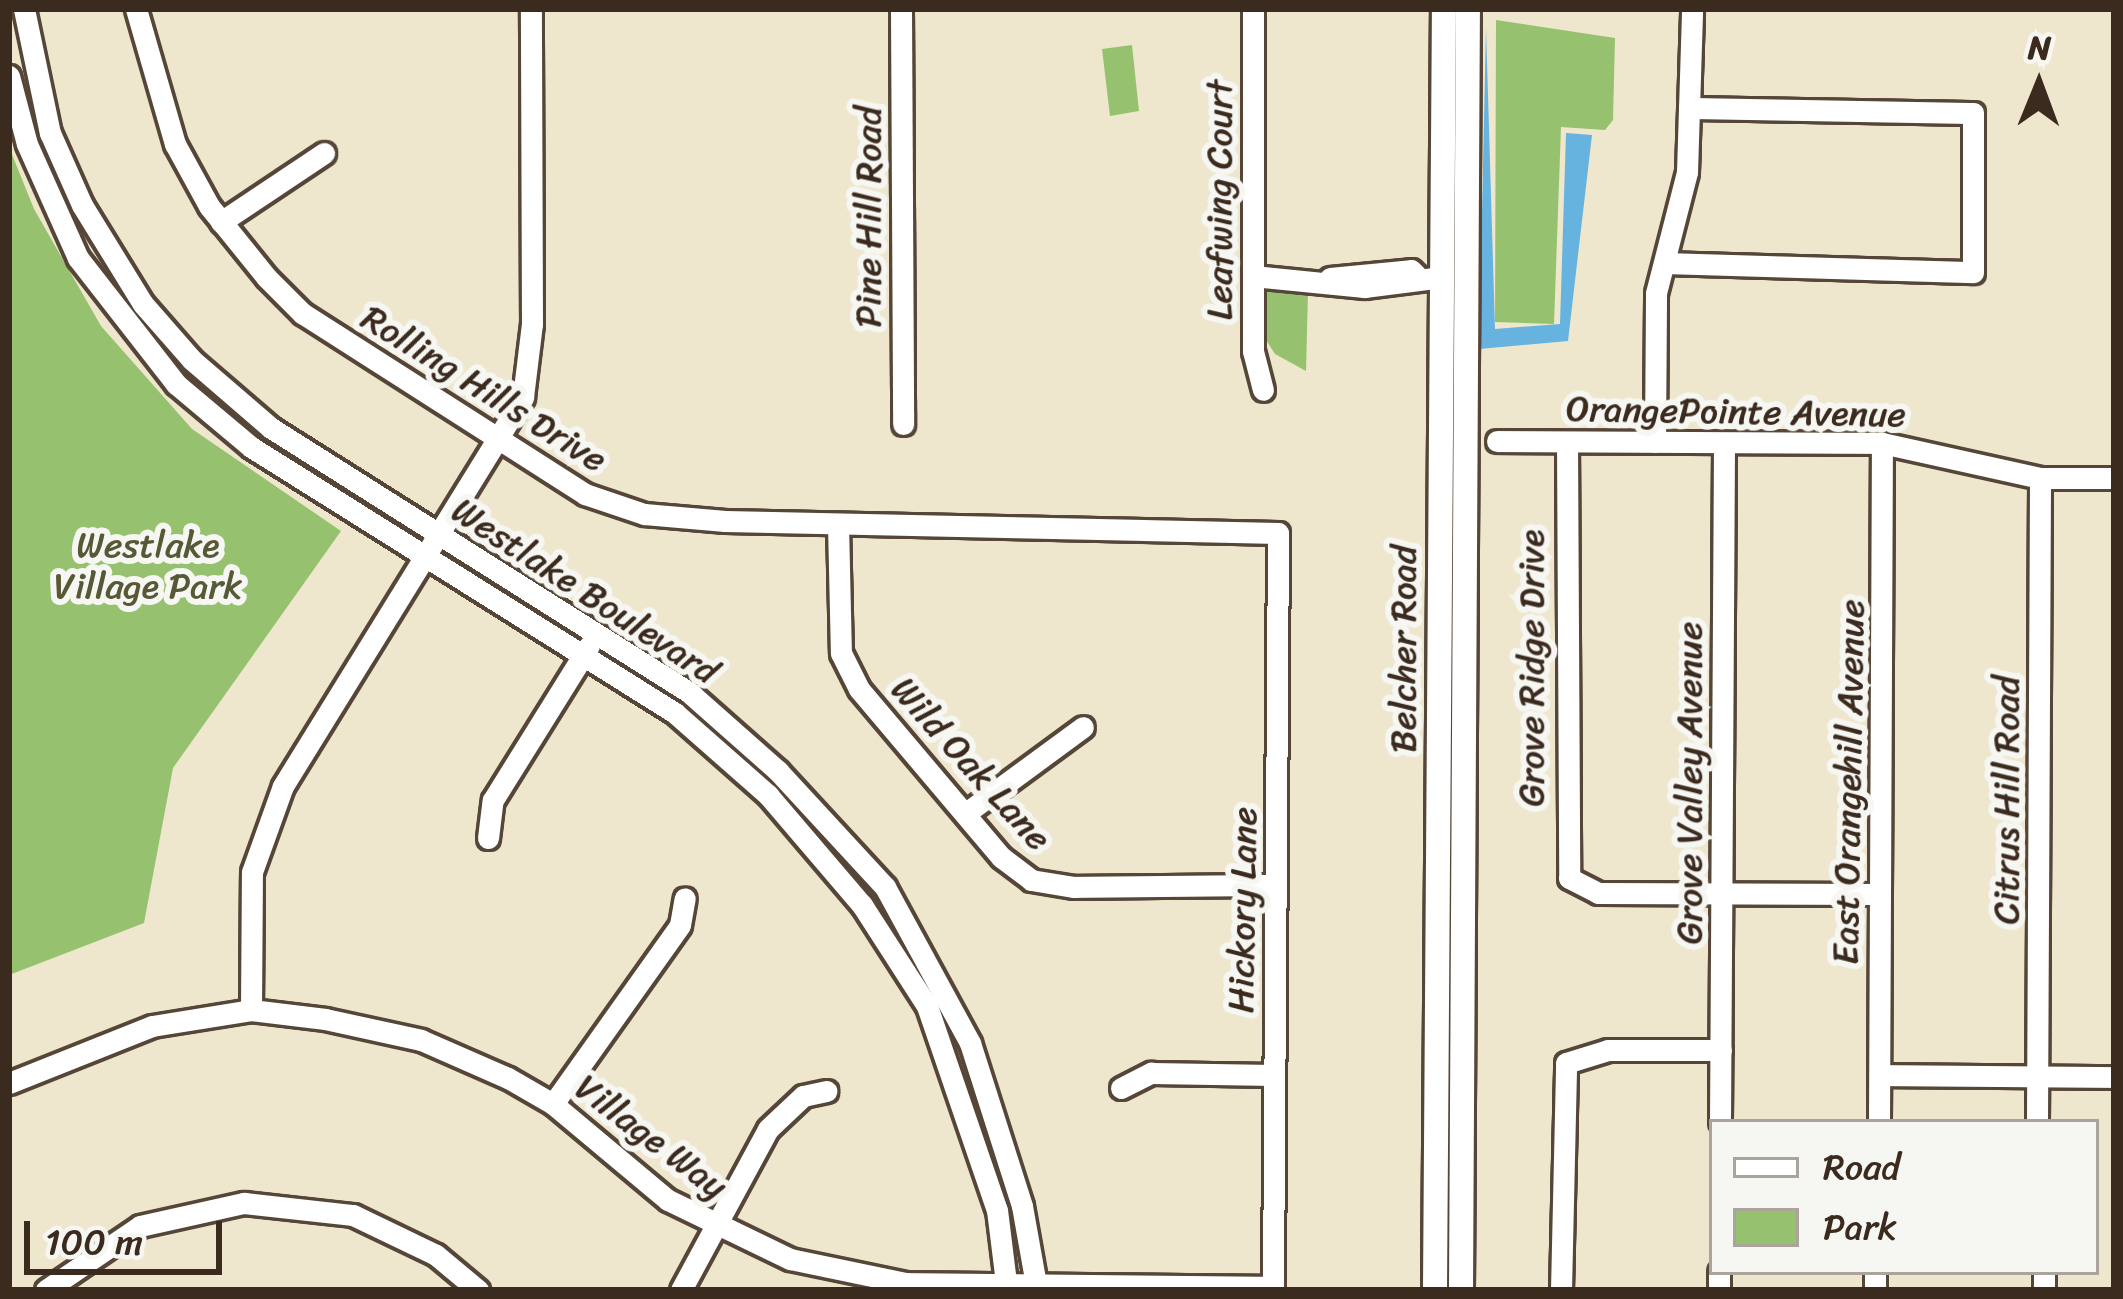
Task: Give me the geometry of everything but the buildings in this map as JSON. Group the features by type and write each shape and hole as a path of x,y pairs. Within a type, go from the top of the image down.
{"main road":[{"name":"Belcher Road","path":"1436,1290 1444,9"},
{"name":"Belcher Road","path":"1461,1290 1443,278 1468,9"}],"street":[{"name":"Westlake Boulevard","path":"24,9 50,133 106,250 143,304 271,428 692,694 778,771 885,887 970,1043 1022,1206 1037,1287"},
{"name":"Rolling Hills Drive","path":"136,9 157,102 221,222 303,314 585,494 644,514 838,524 1278,533"},
{"path":"250,1010 251,889 266,825 523,397 532,324 531,9"},
{"name":"Pine Hill Road","path":"901,9 903,424"},
{"name":"Leafwing Court","path":"1253,9 1253,351 1263,390"},
{"path":"1655,442 1656,293 1687,172 1692,9"},
{"name":"Westlake Boulevard","path":"9,76 27,144 79,258 176,384 251,448 675,713 768,795 862,904 927,1006 997,1210 1007,1288"},
{"path":"1666,262 1972,272 1973,113 1689,108"},
{"path":"221,222 324,153"},
{"path":"1253,276 1364,278 1411,270 1443,278"},
{"name":"OrangePointe Avenue","path":"1497,441 1882,443 2040,478 2114,478"},
{"name":"Grove Ridge Drive","path":"1568,442 1564,865 1579,889 1724,893"},
{"name":"East Orangehill Avenue","path":"1879,1119 1882,443"},
{"name":"Grove Valley Avenue","path":"1720,1119 1724,444"},
{"name":"Citrus Hill Road","path":"2037,1119 2040,478"},
{"name":"Wild Oak Lane","path":"838,524 842,653 859,689 1000,857 1031,880 1074,887 1276,885"},
{"name":"Hickory Lane","path":"1273,1287 1278,533"},
{"path":"488,838 494,800 595,635"},
{"path":"966,813 1083,727"},
{"path":"1724,893 1879,894"},
{"path":"553,1104 680,926 685,898"},
{"name":"Village Way","path":"9,1083 110,1038 250,1010 421,1040 553,1104 668,1200 790,1259 866,1279 1007,1288 1273,1287"},
{"path":"1561,1290 1565,1063 1608,1050 1720,1050"},
{"path":"1121,1088 1151,1073 1274,1075"},
{"path":"1880,1075 2114,1077"},
{"path":"681,1290 768,1129 803,1096 826,1090"},
{"path":"46,1290 140,1226 244,1203 352,1215 401,1234 478,1290"}],"green space":[{"path":"1496,20 1615,38 1613,120 1605,130 1561,127 1554,324 1495,322"},
{"path":"1132,45 1139,111 1110,116 1102,49"},
{"name":"Westlake Village Park","path":"9,147 34,209 101,326 192,429 341,531 173,768 144,923 9,975"},
{"path":"1267,289 1308,291 1306,371 1275,354 1266,340"}],"water":[{"path":"1486,28 1495,329 1560,324 1566,133 1592,135 1568,341 1479,349"}]}
